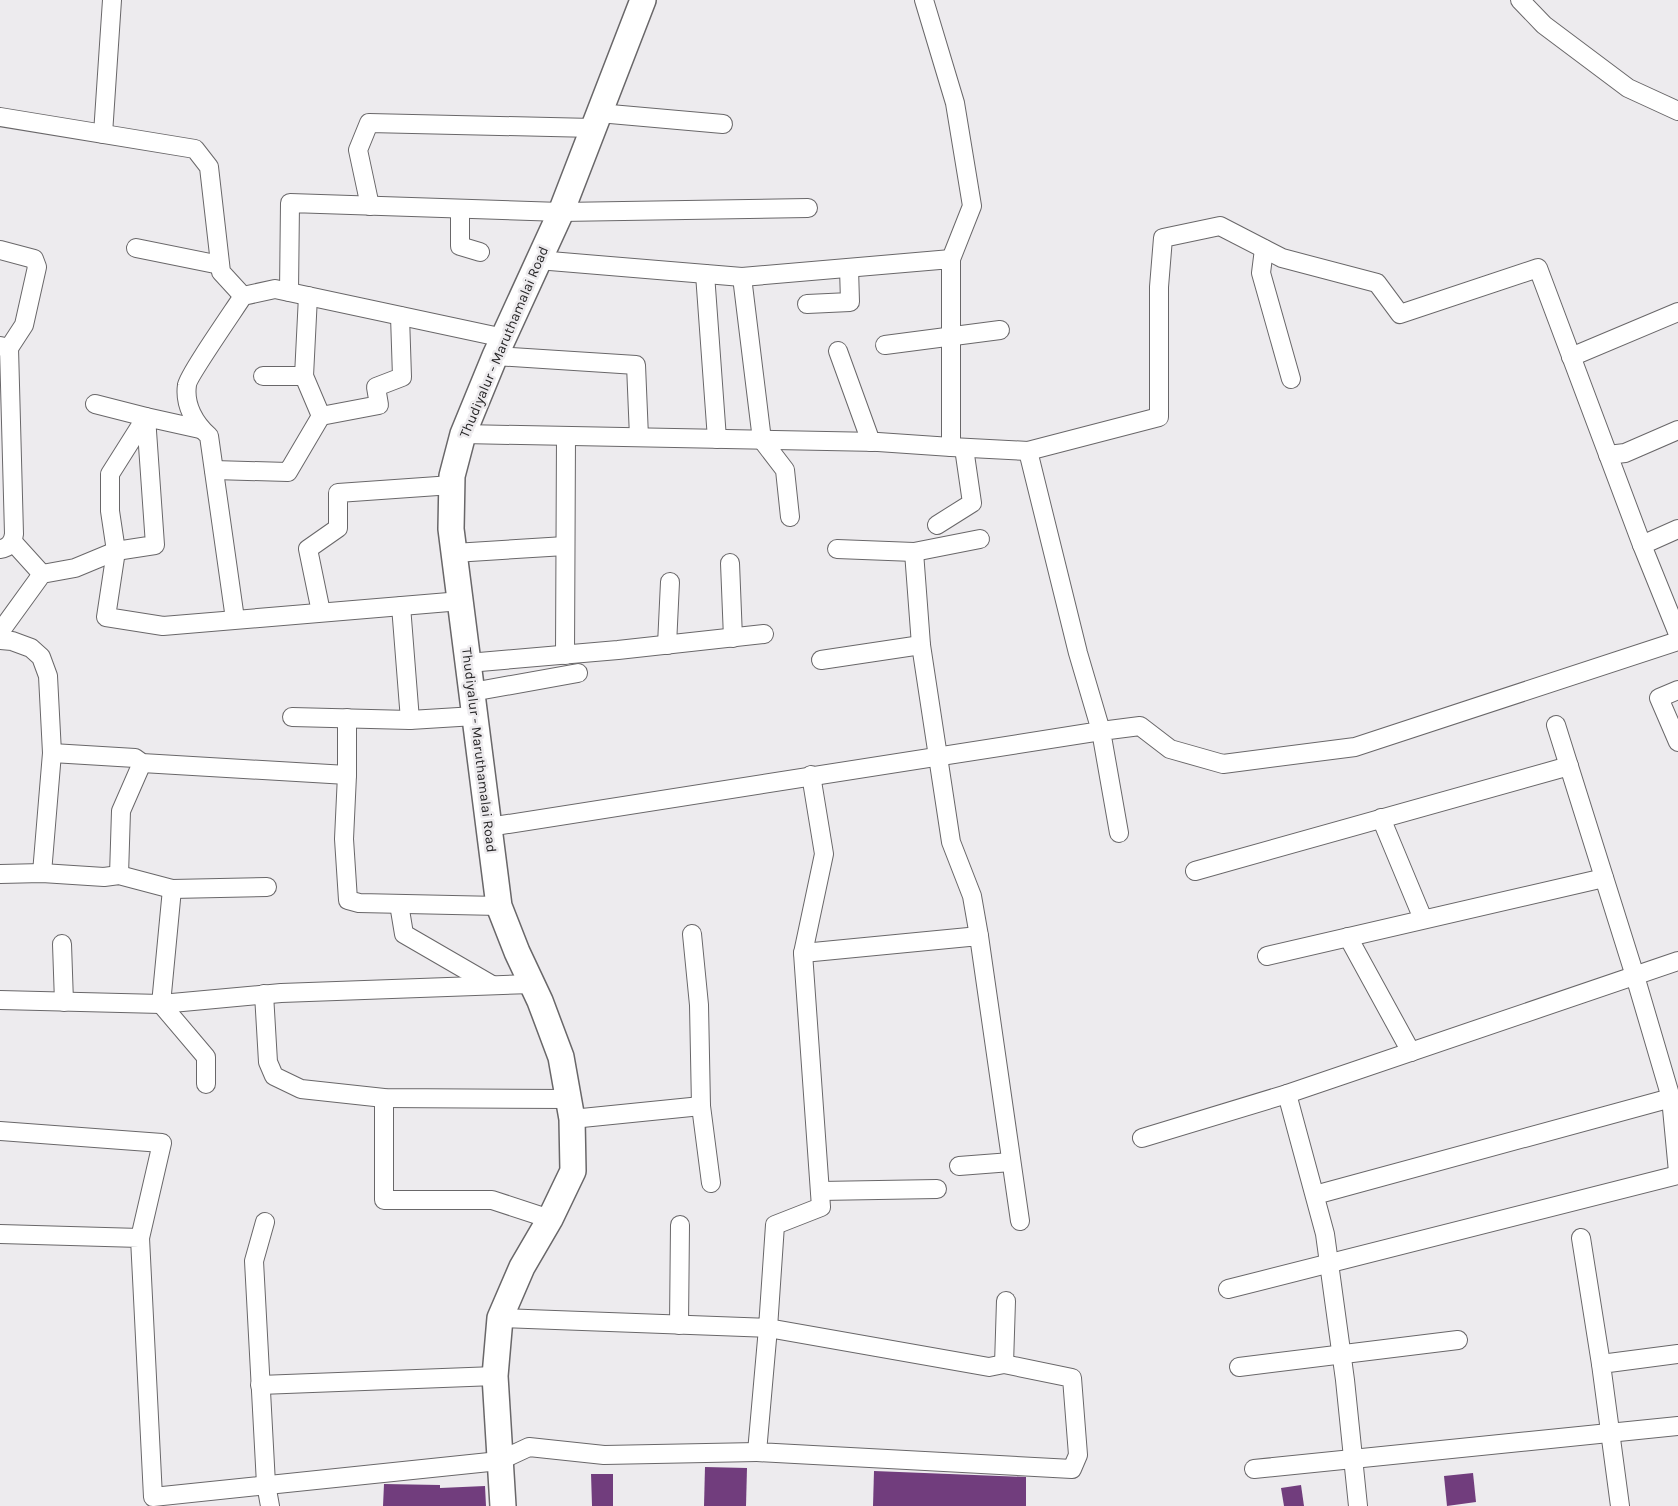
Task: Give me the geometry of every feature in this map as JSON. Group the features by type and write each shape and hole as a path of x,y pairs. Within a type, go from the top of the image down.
{"main road":[{"name":"Thudiyalur - Maruthamalai Road","path":"502,1506 494,1376 500,1318 522,1267 550,1220 573,1172 570,1109 561,1057 499,906 451,529 452,476 463,434 538,260 561,212 643,0"}],"street":[{"path":"103,134 112,0"},
{"path":"924,0 955,103 972,206 951,259 951,336 957,447 972,503 937,525"},
{"path":"1520,0 1544,25 1628,88 1678,111"},
{"path":"0,117 195,150 209,167 221,272 243,296"},
{"path":"370,206 358,150 369,123 596,120 723,124"},
{"path":"289,292 290,202 561,212 808,208"},
{"path":"460,209 460,246 480,252"},
{"path":"463,434 870,442 1028,451 1159,417 1159,287 1163,238 1220,226 1282,258 1377,283 1400,314 1538,268 1642,545 1678,634"},
{"path":"136,248 220,265"},
{"path":"1264,249 1261,273 1291,379"},
{"path":"0,250 34,259 37,267 24,326 5,347 6,545 42,574"},
{"path":"538,260 742,278 951,259"},
{"path":"807,304 850,302 849,268"},
{"path":"705,274 717,439"},
{"path":"742,278 762,440 785,470 790,517"},
{"path":"235,619 209,436 200,429 190,414 187,384 243,296 275,289 400,316 500,347 636,365 639,437"},
{"path":"308,296 304,376 321,416"},
{"path":"1571,357 1678,312"},
{"path":"214,470 288,472 321,416 379,405 376,388 402,377 400,316"},
{"path":"885,345 1000,330"},
{"path":"838,351 870,442"},
{"path":"263,376 304,376"},
{"path":"95,404 200,429"},
{"path":"0,632 42,574 76,568 116,551 155,545 146,417"},
{"path":"146,417 110,474 110,511 116,551 106,617 163,626 461,602"},
{"path":"1608,455 1625,453 1678,430"},
{"path":"565,655 566,436"},
{"path":"1028,451 1078,653 1101,731 1119,834"},
{"path":"321,612 308,549 338,528 338,493 452,485"},
{"path":"1642,545 1678,529"},
{"path":"838,549 914,552 980,540"},
{"path":"454,553 565,546"},
{"path":"914,552 921,644 951,842 972,896 1020,1220"},
{"path":"730,563 733,638"},
{"path":"667,645 670,582"},
{"path":"401,606 410,720"},
{"path":"468,663 764,634"},
{"path":"0,640 12,640 31,648 41,658 48,676 52,753 42,873"},
{"path":"490,827 811,775 1140,726 1170,749 1223,764 1354,747 1678,642"},
{"path":"821,660 921,644"},
{"path":"472,692 578,673"},
{"path":"1678,690 1659,698 1678,742"},
{"path":"292,717 410,720 475,716"},
{"path":"346,718 347,775 344,839 348,900 359,903 499,906"},
{"path":"1228,1289 1329,1264 1678,1169 1671,1098 1635,976 1556,725"},
{"path":"52,753 135,758 142,763 347,775"},
{"path":"119,875 121,811 142,763"},
{"path":"1195,871 1569,766"},
{"path":"756,1452 768,1328 775,1225 821,1207 803,953 824,854 811,775"},
{"path":"1381,818 1423,920"},
{"path":"0,874 42,873 104,877 119,875 172,889 267,887"},
{"path":"1267,956 1604,878"},
{"path":"172,889 161,1004 206,1057 206,1084"},
{"path":"399,904 404,934 492,985"},
{"path":"692,934 699,1005 701,1106 711,1182"},
{"path":"803,953 979,936"},
{"path":"1348,937 1411,1052"},
{"path":"62,944 64,1002"},
{"path":"1142,1138 1288,1094 1678,961"},
{"path":"0,1000 161,1004 264,994 532,984"},
{"path":"264,994 268,1062 274,1076 301,1089 384,1098 570,1109 701,1106"},
{"path":"1288,1094 1325,1234 1358,1506"},
{"path":"384,1098 384,1200 492,1200 550,1220"},
{"path":"1315,1195 1671,1098"},
{"path":"0,1131 162,1143 140,1238 153,1497 266,1484 499,1462 529,1447 604,1455 756,1452 1072,1469 1078,1455 1072,1378 1004,1364 989,1367 768,1328 500,1318"},
{"path":"959,1166 1011,1162"},
{"path":"820,1191 936,1189"},
{"path":"265,1222 254,1262 266,1484 270,1506"},
{"path":"678,1325 680,1225"},
{"path":"0,1234 140,1238"},
{"path":"1581,1238 1601,1364 1608,1433 1620,1506"},
{"path":"1004,1364 1006,1301"},
{"path":"1239,1367 1458,1340"},
{"path":"1601,1364 1678,1354"},
{"path":"260,1386 494,1376"},
{"path":"1254,1469 1678,1426"}],"building":[{"path":"705,1467 747,1468 746,1506 704,1506"},
{"path":"874,1471 1026,1477 1026,1506 873,1506"},
{"path":"1473,1473 1476,1502 1447,1506 1444,1476"},
{"path":"591,1474 613,1474 613,1506 592,1506"},
{"path":"384,1484 440,1485 440,1488 485,1486 486,1506 383,1506"},
{"path":"1301,1485 1304,1506 1284,1506 1281,1488"}]}
